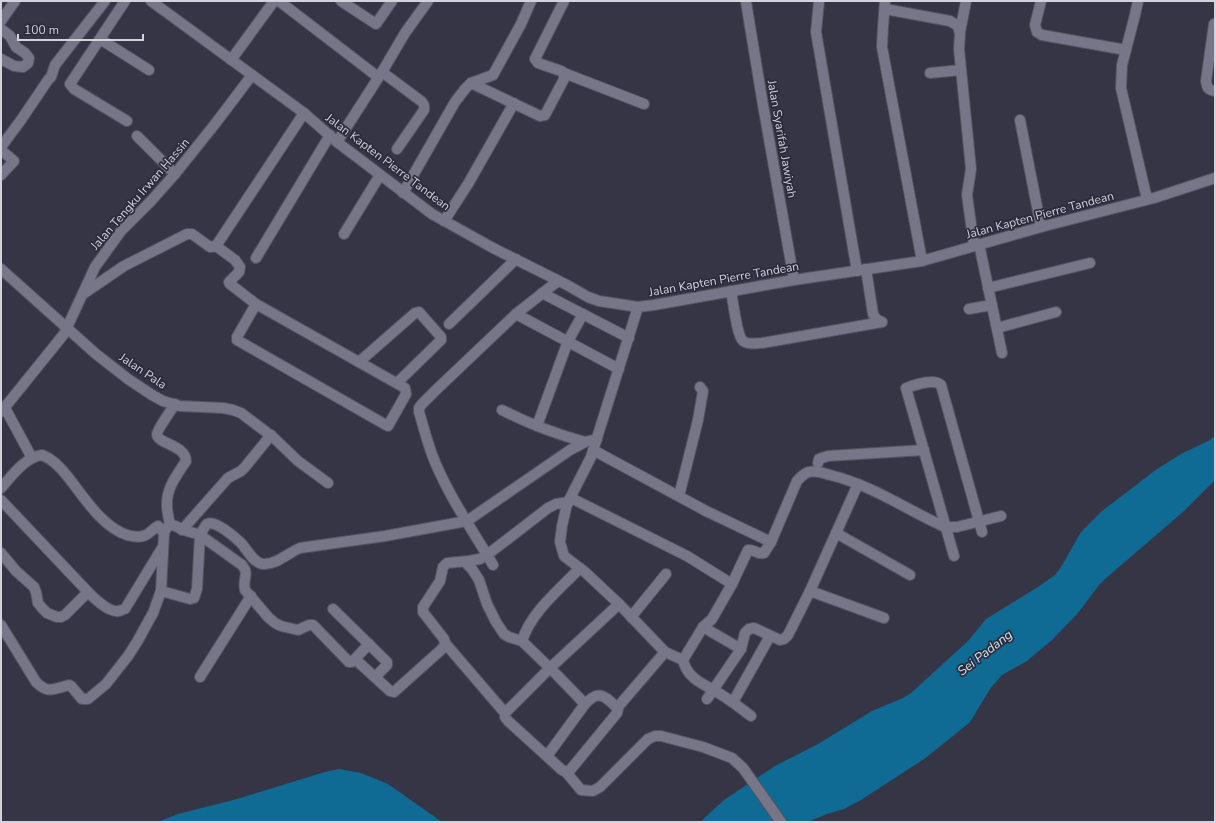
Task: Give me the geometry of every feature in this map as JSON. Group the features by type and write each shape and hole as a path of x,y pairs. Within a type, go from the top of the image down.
{"street":[{"path":"1,21 15,1"},
{"path":"1,147 51,77 55,65 104,1"},
{"path":"125,1 70,84 74,89 127,121"},
{"name":"Jalan Kapten Pierre Tandean","path":"151,1 304,113 334,139 432,214 493,248 588,297 599,301 638,307 654,306 794,280 922,261 1147,199 1215,178"},
{"path":"231,60 274,1"},
{"path":"279,1 380,75 424,103 424,110 397,149"},
{"path":"341,1 376,24 392,1"},
{"path":"256,258 334,139 380,75 405,33 428,1"},
{"path":"403,193 455,102 465,88 471,83 493,76 521,24 531,1"},
{"path":"564,1 535,59 538,63 644,104"},
{"path":"731,291 739,334 742,340 749,344 882,322 873,314 861,270 816,32 819,1"},
{"path":"966,1 959,49 971,169 967,195 976,245 988,288 1002,353"},
{"path":"1041,1 1035,25 1036,32 1042,35 1126,50"},
{"path":"1138,1 1122,64 1121,88 1147,199"},
{"name":"Jalan Syarifah Jawiyah","path":"746,2 794,280"},
{"path":"922,261 882,47 885,5 950,21 958,26 960,34"},
{"path":"1214,24 1206,87 1215,91"},
{"path":"1,29 10,36 16,47 25,53 29,58 28,63 23,67 14,66 1,59"},
{"path":"100,39 149,70"},
{"path":"930,73 961,70"},
{"path":"471,83 540,116 545,115 564,79 564,73"},
{"name":"Jalan Tengku Irwan Hassin","path":"3,410 64,334 95,267 121,232 175,174 252,75"},
{"path":"444,221 468,184 514,103"},
{"path":"216,246 304,113"},
{"path":"1020,120 1041,227"},
{"path":"137,136 175,174"},
{"path":"1,150 14,161 1,174"},
{"path":"344,234 380,175"},
{"path":"83,294 124,266 187,234 192,234 210,247 216,246 236,260 240,267 239,272 229,282 256,304 405,388 406,394 387,426 237,340 256,304"},
{"path":"449,324 516,259"},
{"path":"988,288 1090,263"},
{"name":"Jalan Pala","path":"1,269 96,354 128,379 152,395 180,406 223,408 241,413 271,435 298,461 328,483"},
{"path":"493,564 447,488 434,461 419,408 516,314 558,281"},
{"path":"542,293 629,338"},
{"path":"969,309 992,305"},
{"path":"638,307 591,457 570,500 562,526 560,542 564,556 580,568 619,604 665,652 683,660 691,676 733,702 751,716"},
{"path":"360,362 414,313 419,312 441,337 441,340 397,383"},
{"path":"997,328 1056,312"},
{"path":"516,314 619,369"},
{"path":"537,426 568,342 583,314"},
{"path":"954,556 906,388 933,381 938,382 941,385 982,532"},
{"path":"679,496 698,420 703,392 700,387"},
{"path":"1,626 36,682 42,688 52,690 69,685 82,699 88,699 106,684 128,656 153,613 161,591 163,546 167,529 168,492 170,485 186,461 186,456 182,452 157,437 159,429 175,404"},
{"path":"3,410 32,458"},
{"path":"502,410 523,421 562,436 586,442"},
{"path":"182,530 228,478 245,467 271,435"},
{"path":"161,591 190,599 194,598 197,589 200,535 206,524 211,523 222,528 240,542 261,564 270,564 300,548 385,536 467,521 570,450 586,442 597,439"},
{"path":"593,450 679,496 771,542"},
{"path":"818,463 819,459 828,456 924,450"},
{"path":"1,488 18,469 32,458 42,455 52,460 64,472 105,522 114,529 138,537 148,534 158,526 167,529 176,525 182,530 200,535 242,565 246,573 244,585 245,590 275,623 298,630 309,625 313,625 349,662 352,662 368,644"},
{"path":"683,660 703,627 712,619 732,584 748,550 750,549 762,554 764,553 771,542 797,481 808,472 817,471 840,477 878,492 945,527 957,527 1001,516"},
{"path":"707,699 741,649 744,633 750,628 754,628 780,640 784,639 788,635 810,591 858,484"},
{"path":"1,500 98,602 113,611 118,612 125,609 163,546"},
{"path":"732,584 687,556 570,500 548,508 488,555 480,559 465,562 447,563 443,567 440,581 423,607 423,612 444,639 445,643 505,713 505,717 508,721 566,772 581,790 593,791 600,788 648,739 661,736 703,747 732,758 743,768 781,822"},
{"path":"836,533 910,575"},
{"path":"1,553 16,572 34,587 38,603 47,613 62,618 88,592"},
{"path":"465,562 472,569 479,580 487,604 504,634 508,637 522,641 585,704"},
{"path":"522,641 532,619 580,568"},
{"path":"631,617 666,574"},
{"path":"810,591 884,618"},
{"path":"200,677 251,596"},
{"path":"505,713 550,668 619,604"},
{"path":"333,609 388,663 375,677"},
{"path":"703,627 741,649"},
{"path":"733,702 770,636"},
{"path":"355,659 392,692 394,692 443,648 445,643"},
{"path":"566,772 571,769 617,713 617,708 665,652"},
{"path":"547,756 585,704 596,696 601,695 617,708"}],"water":[{"name":"Sei Padang","path":"1215,436 1215,480 1184,511 1105,579 1078,613 1052,640 1027,661 1002,675 990,689 970,722 924,759 861,800 844,809 808,822 700,822 724,800 775,766 818,744 872,711 911,693 968,641 986,619 1055,575 1081,532 1102,511 1157,469"},
{"path":"339,769 361,773 388,784 442,822 158,822 178,814 237,799"}]}
